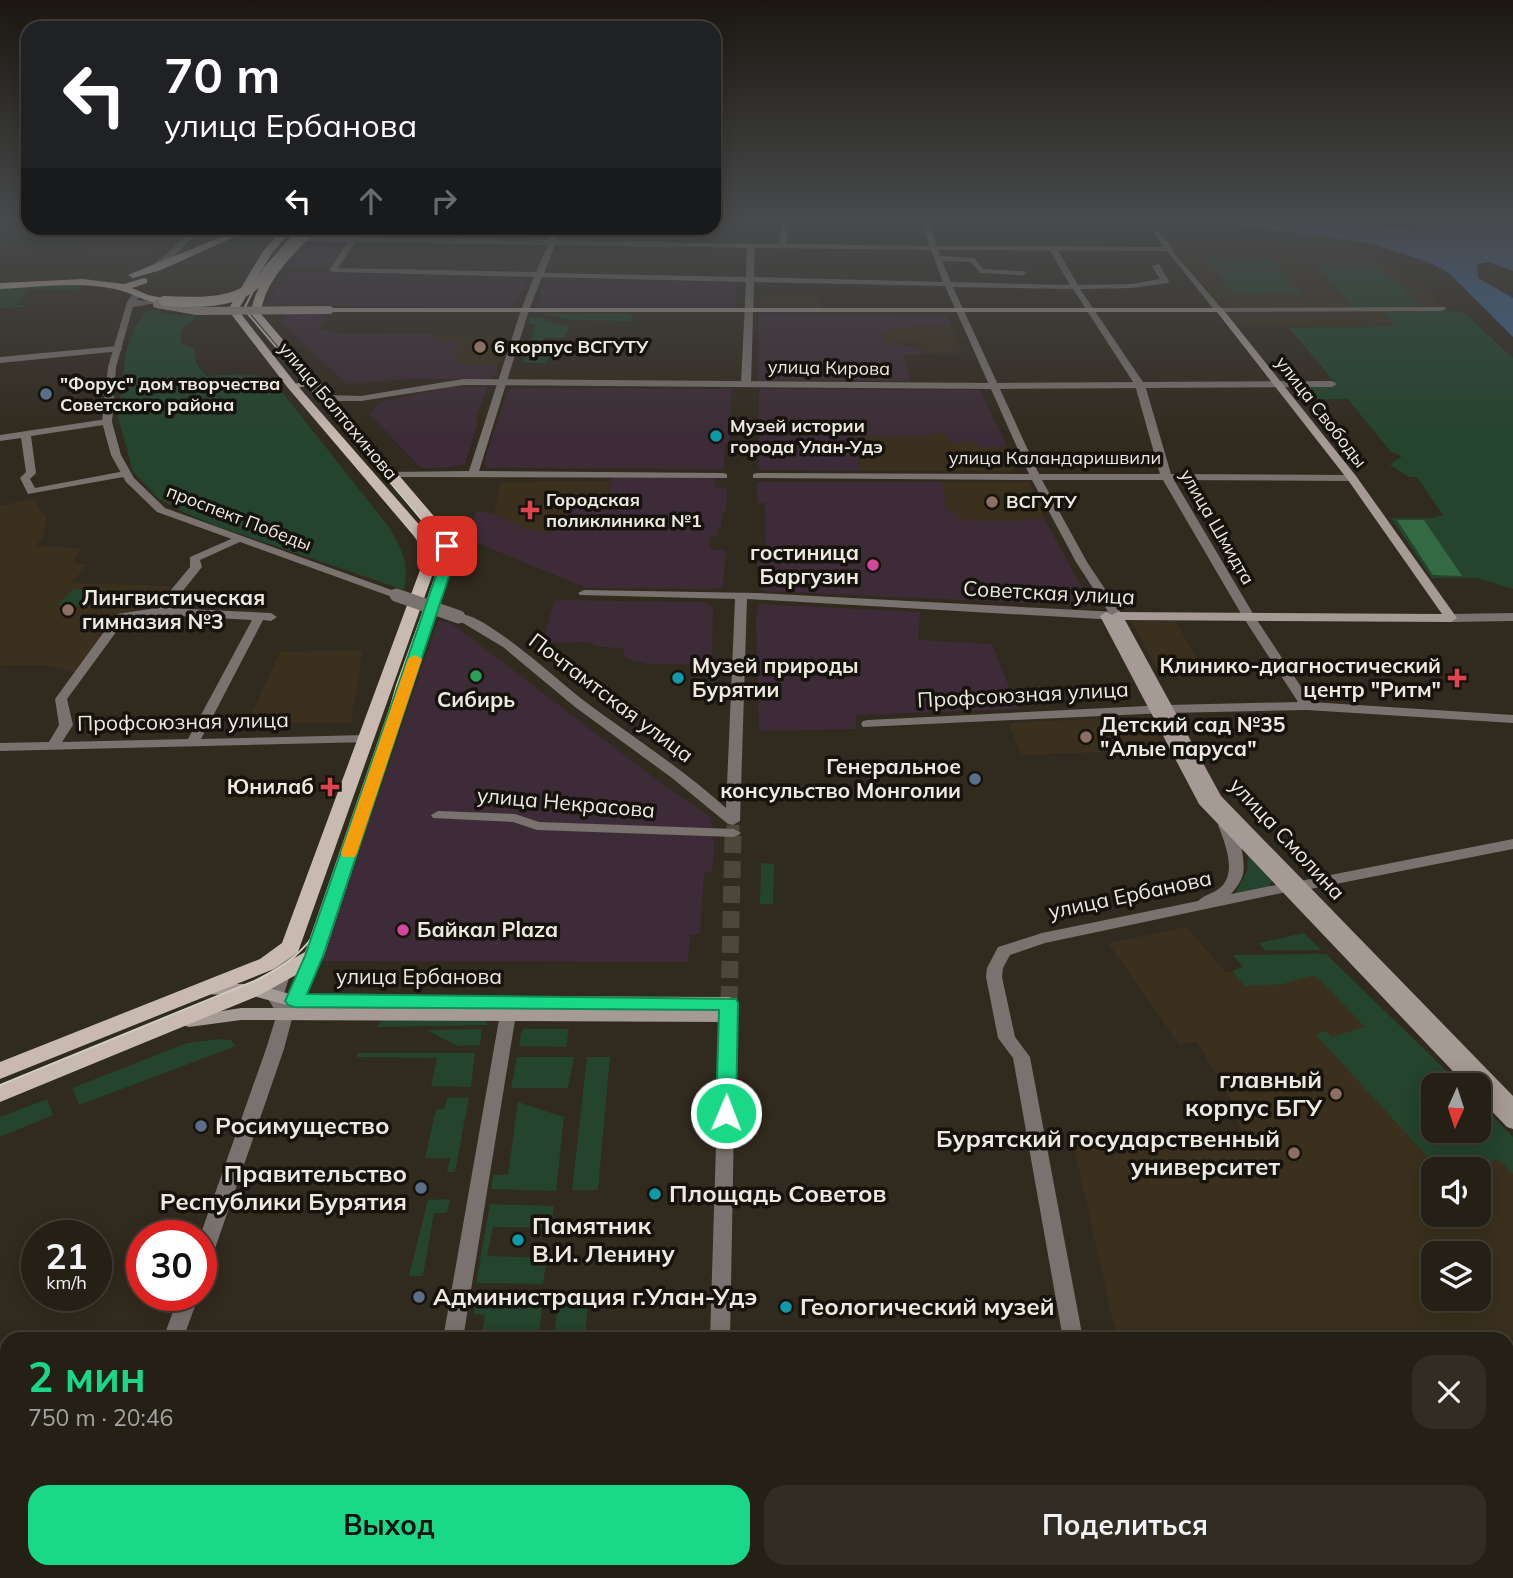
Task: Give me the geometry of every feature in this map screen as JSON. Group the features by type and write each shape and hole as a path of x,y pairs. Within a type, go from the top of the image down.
{"main road":[{"path":"134,293 150,300 197,311 1219,310"},
{"path":"148,293 150,300"},
{"name":"улица Балтахинова","path":"241,293 233,310 292,386 428,547 430,562 366,739"},
{"path":"150,300 207,301 243,293"},
{"name":"улица Балтахинова","path":"264,293 255,309 256,314 393,474 439,531 447,546 447,561 314,956"},
{"name":"улица Свободы","path":"1219,310 1352,478 1451,618"},
{"path":"292,386 313,382"},
{"path":"1112,616 1204,801 1225,825 1293,887 1466,1073"},
{"name":"Советская улица","path":"1112,616 1451,618"},
{"name":"улица Смолина","path":"1160,709 1215,798 1293,887 1513,1107"},
{"path":"0,1070 267,964 291,947 366,739"},
{"path":"198,991 278,987 314,956"},
{"path":"170,1026 253,990"},
{"name":"улица Ербанова","path":"0,1094 170,1026 205,1017 290,1008 729,1010"},
{"path":"1491,1099 1513,1122"}],"street":[{"path":"473,474 531,293"},
{"path":"746,383 750,293"},
{"path":"951,293 1034,475 1112,616"},
{"name":"улица Шмидта","path":"1079,293 1140,385 1166,476 1249,617 1307,706"},
{"name":"улица Свободы","path":"1205,293 1219,310"},
{"name":"проспект Победы","path":"150,300 130,306 112,367 107,422 116,455 125,474 162,510 238,540 459,617"},
{"path":"1219,310 1442,309"},
{"path":"0,360 118,349"},
{"name":"улица Кирова","path":"328,398 360,399 448,383 992,386 1332,384"},
{"path":"0,438 107,422"},
{"path":"26,435 31,473 25,478 32,492 125,474"},
{"path":"393,474 723,476"},
{"name":"улица Каландаришвили","path":"757,477 1034,475 1352,478"},
{"path":"160,611 196,567 194,559 238,540"},
{"name":"Советская улица","path":"584,593 741,596 1112,616"},
{"path":"733,827 741,596"},
{"path":"52,746 66,725 61,699 121,617 160,611 265,617 192,743"},
{"name":"Почтамтская улица","path":"459,617 486,628 579,703 657,759 733,827"},
{"name":"Советская улица","path":"1451,618 1513,617"},
{"name":"Профсоюзная улица","path":"868,724 1160,709 1307,706 1513,719"},
{"name":"Профсоюзная улица","path":"0,747 366,739"},
{"name":"улица Некрасова","path":"438,815 515,818 537,826 733,827"},
{"path":"1196,907 1227,889 1236,872 1235,850 1225,825"},
{"name":"улица Ербанова","path":"1072,1332 1021,1056 1007,1038 994,977 995,968 1004,951 1028,942 1513,844"},
{"path":"290,1008 278,987 291,947"},
{"path":"215,1220 290,1008 314,956"},
{"path":"454,1332 509,1008"},
{"path":"720,1332 729,1010"},
{"path":"176,1332 183,1311"}],"shaded area":[{"path":"273,293 521,293 514,307 264,305"},
{"path":"540,293 737,293 736,308 535,307"},
{"path":"1210,293 1430,293 1450,312 1382,312 1397,326 1235,327"},
{"path":"818,295 820,308 761,308 761,297"},
{"path":"286,313 328,313 318,329 343,334 432,333 436,336 434,340 459,340 456,365 498,365 496,375 487,379 412,379 346,384 281,322"},
{"path":"759,314 948,315 951,325 908,327 882,332 886,343 919,347 925,354 904,355 910,381 758,380"},
{"path":"951,325 963,353 925,354 916,343 886,344 882,332 907,327"},
{"name":"6 корпус ВСГУТУ","path":"436,336 508,337 498,365 456,365 458,359 453,354 459,341 434,340"},
{"path":"451,387 488,387 477,413 478,422 465,464 445,468 421,468 369,414 380,402"},
{"path":"509,389 732,389 729,443 725,443 724,469 486,468 485,459"},
{"path":"759,389 980,390 1007,447 979,448 976,442 947,442 930,436 854,446 862,471 758,470"},
{"path":"931,433 944,433 948,442 976,442 979,448 1007,447 1014,471 862,471 854,446 855,437 929,436"},
{"path":"715,477 715,487 727,488 727,493 726,512 722,513 721,527 718,527 717,536 710,536 709,539 711,550 726,550 723,587 715,589 586,588 475,542 470,534 476,512 488,512 523,526 567,505 607,505 611,478"},
{"name":"Городская поликлиника №1","path":"610,481 607,505 567,505 564,524 549,534 521,528 522,526 493,514 501,482"},
{"path":"757,482 941,482 947,509 955,512 957,520 1016,521 1044,518 1092,606 764,591 757,586 758,552 766,551 765,503 757,503"},
{"name":"ВСГУТУ","path":"941,482 1029,482 1044,518 1016,521 956,520 955,512 947,509"},
{"name":"Лингвистическая гимназия №3","path":"33,498 46,517 43,537 36,546 81,548 73,563 87,564 72,583 172,586 158,605 114,616 76,672 42,665 0,666 0,506"},
{"path":"554,600 704,602 713,608 712,664 647,664 625,658 623,648 600,647 587,642 552,643 544,639"},
{"path":"759,604 920,612 918,640 992,644 1018,709 856,715 856,729 759,731 756,620"},
{"path":"438,620 454,625 662,784 711,817 714,848 712,872 704,873 700,934 690,935 688,962 322,961"},
{"path":"1131,620 1176,621 1200,665 1156,667"},
{"name":"Лингвистическая гимназия №3","path":"363,650 351,723 247,723 280,652"},
{"name":"Детский сад №35 \"Алые паруса\"","path":"1149,716 1165,750 1021,755 1009,723"},
{"name":"Бурятский государственный университет","path":"1187,927 1226,973 1243,967 1233,955 1326,954 1449,1073 1421,1073 1421,1143 1491,1143 1491,1114 1513,1137 1513,1332 1115,1332 1072,1138 1241,1131 1231,1100 1197,1042 1179,1044 1108,943"}],"green space":[{"path":"0,293 26,293 17,305 24,305 22,307 0,308"},
{"path":"1233,293 1303,294 1235,295"},
{"path":"1341,293 1407,293 1421,306 1355,307"},
{"path":"160,310 159,314 197,316 181,330 181,343 194,348 196,363 206,376 250,375 274,382 389,527 404,557 404,590 216,526 179,510 158,498 133,472 118,417 126,352 136,325 147,311"},
{"path":"1462,311 1513,358 1513,589 1477,578 1432,578 1391,518 1433,518 1443,515 1417,477 1409,477 1390,465 1402,456 1391,452 1348,399 1300,399 1290,386 1337,385 1289,328 1396,326 1381,312"},
{"path":"544,314 632,315 631,321 569,320"},
{"path":"530,316 569,327 565,338 544,338 543,343 564,344 559,358 548,358 546,363 523,363 536,324 528,324"},
{"path":"1397,520 1424,520 1462,576 1433,575"},
{"path":"73,589 130,593 116,609 58,605"},
{"path":"1248,853 1273,878 1269,887 1234,896 1247,871"},
{"path":"761,863 774,864 773,904 760,904"},
{"path":"1304,933 1321,950 1265,950 1259,943"},
{"path":"1326,954 1449,1073 1421,1073 1421,1143 1491,1143 1491,1114 1513,1137 1513,1174 1498,1159 1491,1162 1491,1157 1428,1157 1315,1034 1325,1031 1332,1037 1365,1027 1315,975 1283,984 1245,986 1232,971 1243,967 1233,955"},
{"path":"382,1020 485,1021 489,1025 377,1027"},
{"path":"482,1029 480,1045 457,1046 427,1030"},
{"path":"524,1029 569,1029 566,1047 519,1046"},
{"path":"231,1040 236,1046 79,1105 72,1088 187,1043"},
{"path":"358,1053 475,1053 471,1087 431,1086 437,1058 357,1057"},
{"path":"517,1057 574,1057 568,1088 511,1088"},
{"path":"587,1057 610,1057 598,1190 572,1190"},
{"path":"469,1097 455,1172 447,1172 450,1158 425,1158 436,1109 444,1109 447,1098"},
{"path":"47,1099 53,1115 0,1137 0,1117"},
{"path":"518,1102 564,1117 556,1191 491,1189 493,1175 508,1174"},
{"path":"450,1199 447,1213 434,1213 423,1276 409,1276 428,1200"},
{"path":"490,1204 554,1206 551,1228 493,1227 487,1256 547,1258 543,1284 476,1283"},
{"path":"476,1301 543,1301 539,1332 482,1332 485,1315 474,1314"},
{"path":"558,1302 588,1302 586,1332 555,1332"}],"water":[{"path":"1469,293 1504,293 1513,298 1513,337"}],"tunnel":[{"path":"733,821 733,836"},
{"path":"729,1003 733,836"}],"tram line":[{"path":"0,1085 259,979 281,967 311,939 379,749 397,685 442,560 441,546 423,521 244,309 252,293"}],"slow traffic":[{"path":"349,853 415,659"}],"place":[{"name":"6 корпус ВСГУТУ","path":"480,347"},
{"name":"\"Форус\" дом творчества Советского района","path":"46,394"},
{"name":"Музей истории города Улан-Удэ","path":"716,436"},
{"name":"ВСГУТУ","path":"992,502"},
{"name":"Городская поликлиника №1","path":"530,510"},
{"name":"гостиница Баргузин","path":"873,565"},
{"name":"Лингвистическая гимназия №3","path":"68,610"},
{"name":"Сибирь","path":"476,676"},
{"name":"Музей природы Бурятии","path":"678,678"},
{"name":"Клинико-диагностический центр \"Ритм\"","path":"1457,678"},
{"name":"Детский сад №35 \"Алые паруса\"","path":"1086,737"},
{"name":"Генеральное консульство Монголии","path":"975,779"},
{"name":"Юнилаб","path":"330,787"},
{"name":"Байкал Plaza","path":"403,930"},
{"name":"главный корпус БГУ","path":"1336,1094"},
{"name":"Росимущество","path":"201,1126"},
{"name":"Бурятский государственный университет","path":"1294,1153"},
{"name":"Правительство Республики Бурятия","path":"421,1188"},
{"name":"Площадь Советов","path":"655,1194"},
{"name":"Памятник В.И. Ленину","path":"518,1240"},
{"name":"Администрация г.Улан-Удэ","path":"419,1297"},
{"name":"Геологический музей","path":"786,1307"}],"route":[{"path":"447,546 447,561 401,701 314,956 294,1001 729,1003 726,1113"}]}
